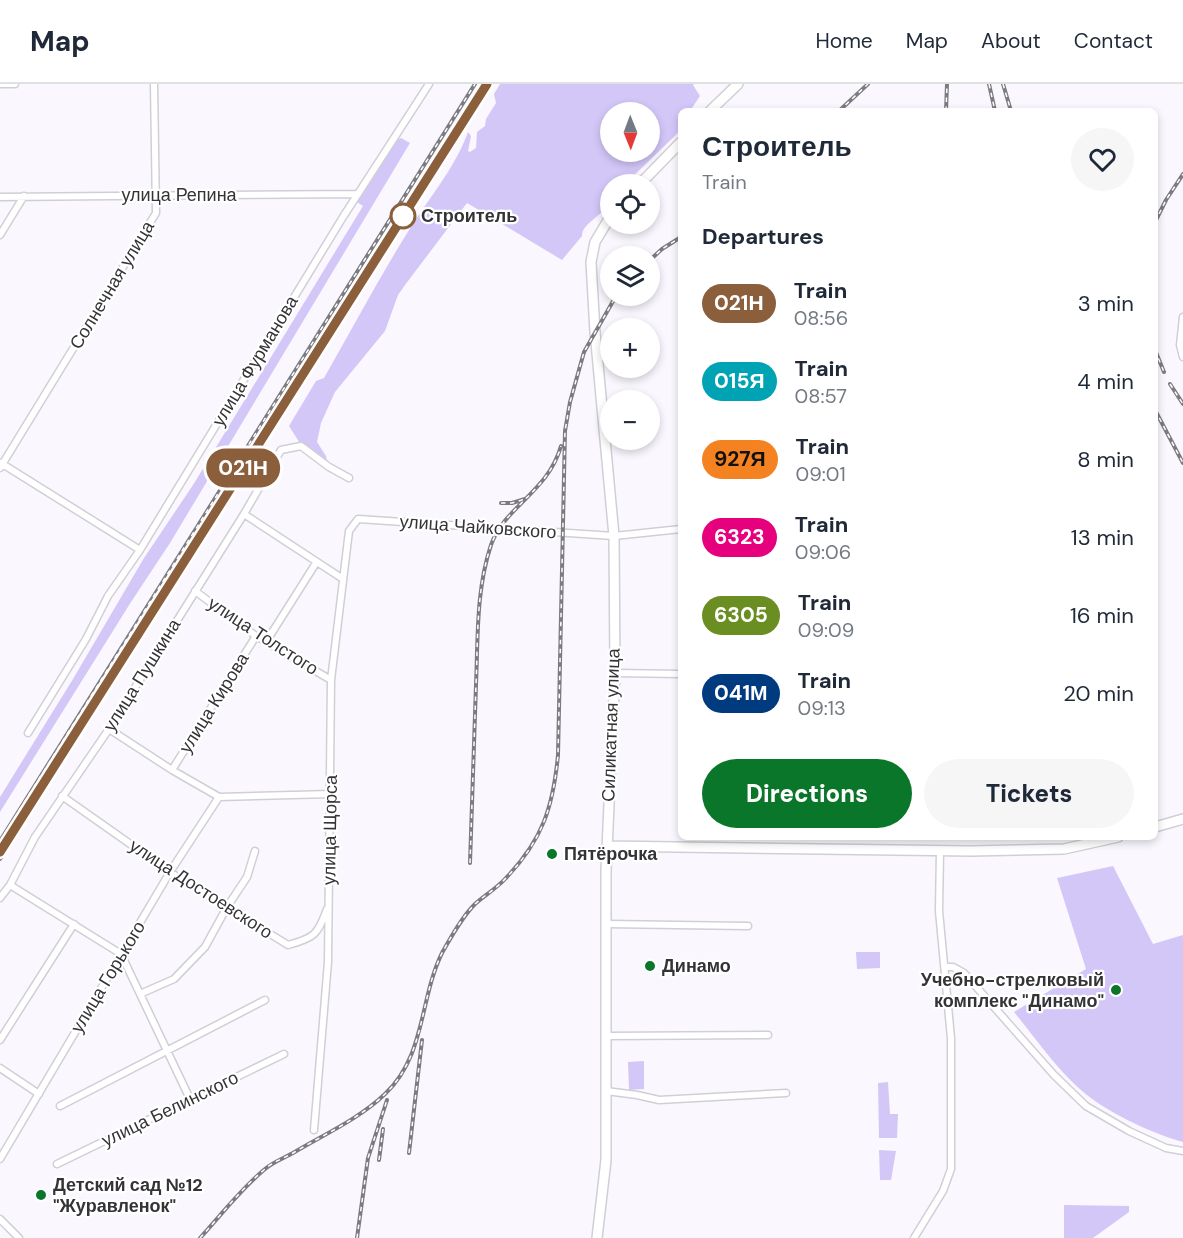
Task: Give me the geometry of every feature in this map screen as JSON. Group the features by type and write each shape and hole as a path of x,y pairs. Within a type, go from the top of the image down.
{"street":[{"path":"0,84 15,84"},
{"name":"Солнечная улица","path":"1,465 156,213 154,84"},
{"name":"улица Фурманова","path":"28,733 86,639 108,596 141,550 358,194 429,84"},
{"path":"713,108 738,84"},
{"path":"650,174 678,145"},
{"name":"улица Репина","path":"0,197 358,194"},
{"path":"0,235 24,196"},
{"name":"Силикатная улица","path":"597,1238 606,1160 607,846 615,673 614,536 591,273 592,250 600,233"},
{"path":"1183,317 1180,345 1183,357"},
{"name":"улица Пушкина","path":"0,898 10,885 35,837 109,729 282,450 301,446 329,467 349,478"},
{"path":"1,465 141,550"},
{"path":"244,514 343,579"},
{"name":"улица Чайковского","path":"349,531 358,519 614,536"},
{"path":"614,536 678,529"},
{"name":"улица Щорса","path":"314,1130 328,962 331,680 349,531"},
{"path":"266,642 316,563"},
{"name":"улица Толстого","path":"195,591 256,636 331,680"},
{"name":"улица Кирова","path":"172,770 256,636"},
{"path":"615,673 678,674"},
{"path":"109,729 219,797 331,794"},
{"name":"улица Достоевского","path":"62,796 170,872 288,945 310,939 321,926 329,903"},
{"name":"улица Горького","path":"0,1158 170,872 219,797"},
{"path":"1158,826 1183,819"},
{"path":"607,846 940,850 1064,849 1104,840"},
{"path":"914,1238 943,1191 951,1169 951,1038 939,911 940,850"},
{"path":"140,994 174,979 205,947 247,877 255,851"},
{"path":"10,885 121,954 190,1099"},
{"path":"0,1040 74,924"},
{"path":"607,924 748,926"},
{"path":"946,967 953,967 964,973 1061,1082 1086,1106 1129,1131 1166,1148 1183,1151"},
{"path":"60,1106 265,1000"},
{"path":"606,1036 768,1035"},
{"name":"улица Белинского","path":"57,1164 284,1054"},
{"path":"0,1068 39,1094"},
{"path":"606,1091 660,1100 786,1094"},
{"path":"0,1219 19,1238"}],"shaded area":[{"name":"Строитель","path":"500,84 694,84 700,96 692,108 678,108 678,133 660,150 660,102 600,102 600,162 648,162 635,174 600,174 600,213 585,227 582,236 562,260 467,203 398,295 385,331 335,392 321,423 317,442 326,456 327,461 324,462 301,445 289,426 316,381 324,378 398,248 449,170 468,132 471,136 468,151 470,152 476,148 477,132 485,126 486,119 496,103 494,94"},
{"path":"401,138 410,143 170,543 0,812 0,797 144,558 193,485 363,206 357,202 397,140"},
{"name":"Учебно-стрелковый комплекс \"Динамо\"","path":"1113,866 1153,944 1183,935 1183,1142 1135,1124 1091,1098 1060,1069 1014,1012 1086,969 1057,878"},
{"path":"856,952 880,952 880,968 857,969"},
{"path":"644,1061 644,1089 629,1090 628,1062"},
{"path":"888,1082 890,1114 898,1114 897,1138 879,1138 878,1083"},
{"path":"879,1150 896,1151 891,1180 880,1180"},
{"path":"1064,1205 1129,1206 1129,1212 1093,1238 1064,1238"}],"railway":[{"path":"0,841 475,84"},
{"path":"0,859 491,84"},
{"path":"842,108 868,84"},
{"path":"946,108 947,84"},
{"path":"989,84 994,108"},
{"path":"1003,84 1010,108"},
{"path":"1158,216 1183,174"},
{"path":"660,251 678,239"},
{"path":"200,1238 265,1169 364,1111 385,1094 398,1079 415,1045 429,989 445,947 470,909 519,864 544,821 553,791 558,755 565,431 570,402 584,352 610,306"},
{"path":"1158,357 1164,372"},
{"path":"1170,384 1183,404"},
{"path":"1158,416 1183,463"},
{"path":"470,863 478,632 480,597 486,562 497,531 547,475 561,446"},
{"path":"501,503 512,503 525,499"},
{"path":"409,1153 422,1040"},
{"path":"357,1238 368,1158 387,1100"},
{"path":"379,1160 383,1129"}],"train":[{"name":"021Н","path":"0,852 487,84"}],"place":[{"name":"Строитель","path":"403,216"},
{"name":"Пятёрочка","path":"552,854"},
{"name":"Динамо","path":"650,966"},
{"name":"Учебно-стрелковый комплекс \"Динамо\"","path":"1116,990"},
{"name":"Детский сад №12 \"Журавленок\"","path":"41,1195"}]}
